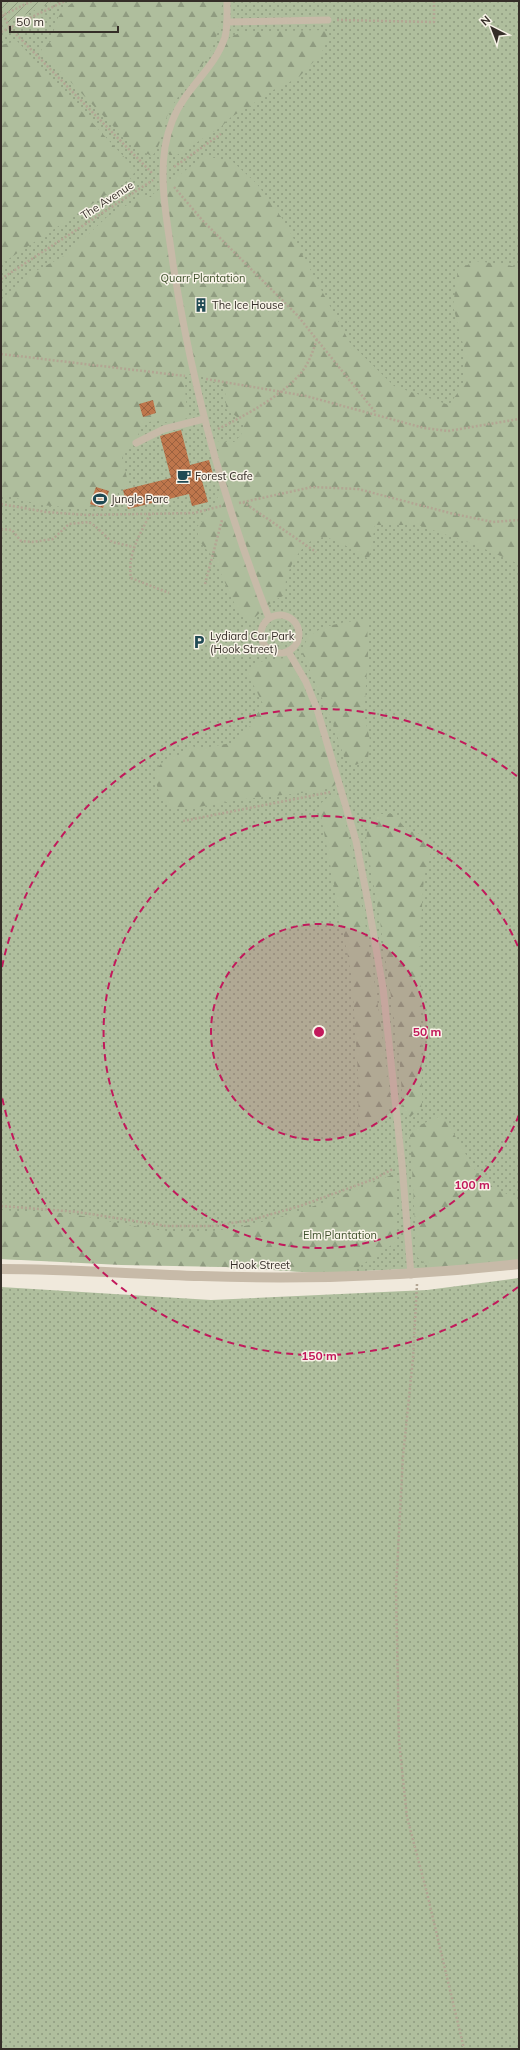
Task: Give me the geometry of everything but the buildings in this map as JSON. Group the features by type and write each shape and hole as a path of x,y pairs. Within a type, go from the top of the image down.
{"street":[{"name":"Hook Street","path":"1,1269 233,1277 414,1275 519,1264"}],"lane":[{"path":"227,1 227,22 225,35 220,48 207,71 184,99 176,112 165,145 160,176 174,269 194,377 204,419 229,504 269,618"},
{"path":"227,22 328,20"},
{"path":"136,443 164,430 204,419"},
{"path":"284,615 293,620 296,625 298,632 297,640 288,651 276,653 266,648 263,643 261,638 262,627 269,618 284,615"},
{"path":"288,651 306,682 317,709 356,841 383,988 414,1275"}],"path":[{"path":"2,16 32,1"},
{"path":"1,32 66,1"},
{"path":"328,20 434,22 434,1"},
{"path":"1,12 10,28 160,176 297,315 376,414"},
{"name":"The Avenue","path":"1,279 160,176 221,134"},
{"path":"208,433 246,414 281,391 301,373 311,355 317,339"},
{"path":"1,354 194,377 281,391 376,414 410,425 448,430 519,419"},
{"path":"1,504 46,512 86,514 194,513 229,504 312,487 358,489 454,514 493,522 519,520"},
{"path":"243,502 316,552"},
{"path":"205,584 221,524 229,504"},
{"path":"150,514 134,547 130,563 130,578 169,593"},
{"path":"1,529 12,530 21,541 32,542 54,539 69,524 89,522 112,542 134,547"},
{"path":"183,821 341,790"},
{"path":"1,1206 78,1212 166,1226 213,1226 251,1220 300,1206 374,1179 402,1164"},
{"path":"414,1275 412,1366 403,1456 396,1589 399,1741 407,1817 428,1892 464,2049"}],"green space":[{"path":"1,1 519,1 519,1260 430,1268 320,1273 226,1267 1,1259"},
{"path":"1,1 54,1 1,26"},
{"path":"75,1 223,1 219,28 215,42 205,61 173,104 167,117 156,151 152,156 134,148 41,51 43,46 52,41 56,23 60,14"},
{"path":"325,30 329,37 321,54 298,78 267,93 249,107 231,117 221,127 177,155 170,155 165,151 176,115 231,36 244,32"},
{"path":"17,41 136,170 130,179 1,264 1,45"},
{"name":"Quarr Plantation","path":"205,156 233,162 257,184 284,221 350,343 394,386 449,405 464,384 465,352 453,306 458,270 475,261 508,265 519,268 519,564 473,544 418,525 375,525 369,559 328,538 320,537 313,540 301,551 291,566 286,580 285,595 273,601 252,620 240,616 214,558 199,541 197,527 214,505 222,487 222,468 216,441 234,442 241,435 244,422 226,409 225,387 203,377 183,373 188,418 168,423 160,420 149,422 140,430 137,438 125,451 122,458 129,486 117,490 121,508 87,509 41,505 1,494 1,300 28,275 66,255 108,216 141,197 149,197"},
{"path":"367,619 368,654 364,715 370,740 368,758 356,765 344,757 333,723 303,655 305,645 309,637 317,631 337,624"},
{"path":"285,658 291,661 296,670 339,765 341,777 334,786 320,791 245,799 187,809 176,809 167,803 159,792 155,779 157,768 166,759 183,754 190,745 199,749 236,742 251,725 263,704 247,672 257,662"},
{"path":"334,796 341,802 357,876 376,989 391,1102 387,1114 363,1133 358,1124 359,1089 352,978 322,822 320,804 327,798"},
{"path":"377,814 393,814 407,830 427,836 432,849 424,875 420,937 422,1107 410,1117 403,1109 399,1052 379,914 366,842 368,823"},
{"path":"443,1115 476,1172 493,1187 519,1200 519,1260 430,1268 417,1257 410,1135 420,1125"},
{"name":"Elm Plantation","path":"396,1173 396,1242 351,1272 320,1273 226,1267 121,1265 1,1259 1,1210 68,1214 153,1229 200,1232 251,1225 300,1211 349,1193"},
{"path":"519,1278 519,2049 1,2049 1,1287 211,1300 427,1290"}],"place":[{"name":"The Ice House","path":"201,305"},
{"name":"Forest Cafe","path":"184,476"},
{"name":"Jungle Parc","path":"100,499"},
{"name":"Lydiard Car Park (Hook Street)","path":"199,642"}]}
